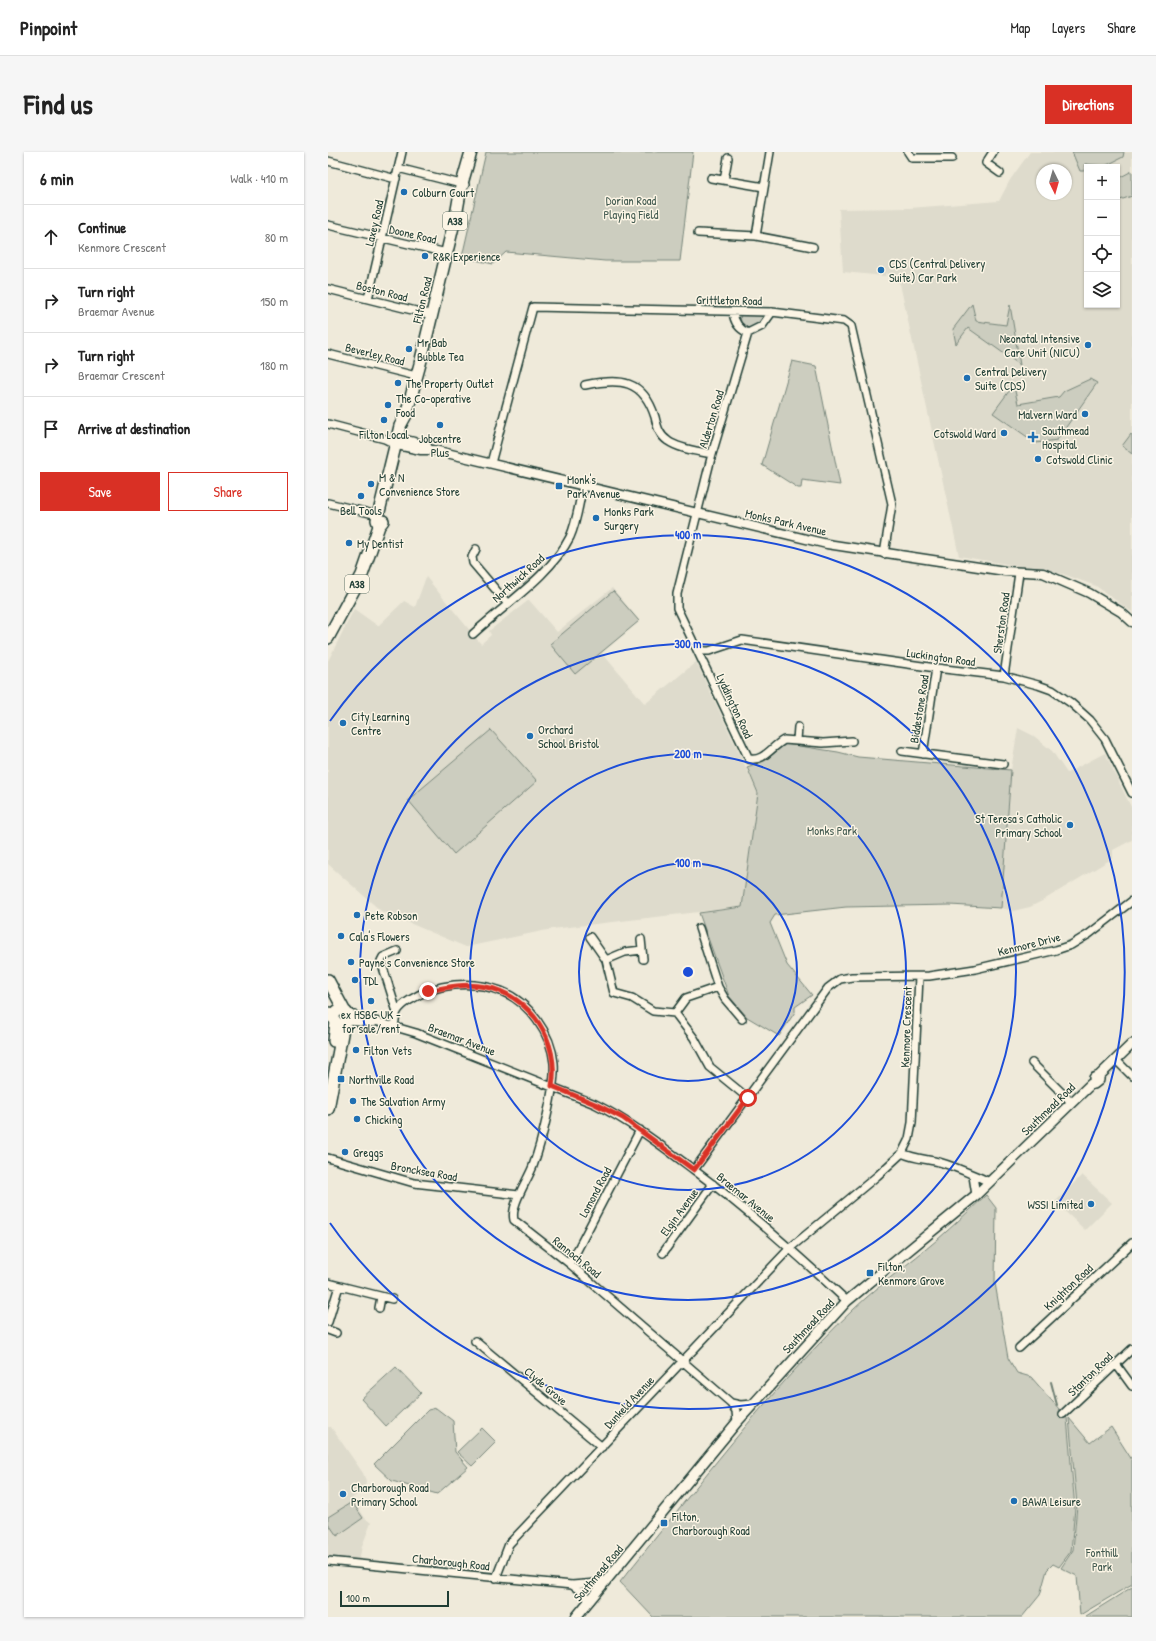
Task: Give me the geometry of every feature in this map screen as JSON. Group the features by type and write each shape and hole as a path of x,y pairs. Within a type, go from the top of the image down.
{"main road":[{"name":"Filton Road","path":"328,638 362,574 379,521 400,442 400,426 406,415 432,315 471,152"},
{"path":"328,980 338,1016 340,1053 334,1070 328,1109"},
{"path":"328,989 338,1016"},
{"name":"Southmead Road","path":"576,1617 609,1579 737,1422 847,1301 976,1195 1091,1084 1093,1078 1099,1076 1132,1044"}],"street":[{"name":"Laxey Road","path":"368,299 402,152"},
{"path":"756,236 770,152"},
{"path":"908,152 912,158 952,158"},
{"path":"993,152 986,163 1000,173"},
{"path":"724,180 728,158"},
{"path":"328,161 396,179"},
{"path":"398,168 463,185"},
{"path":"711,178 764,187"},
{"name":"Doone Road","path":"328,225 447,253"},
{"path":"698,233 756,236 813,247"},
{"name":"Boston Road","path":"328,288 432,315"},
{"name":"Grittleton Road","path":"491,463 533,307 772,312 844,321 851,326 892,504 884,554"},
{"path":"733,312 736,323 741,330 748,333 762,326 772,312"},
{"name":"Alderton Road","path":"679,612 677,594 697,513 712,454 748,333"},
{"name":"Beverley Road","path":"328,354 416,376"},
{"path":"585,385 613,381 636,387 649,401 658,428 668,442 712,454"},
{"path":"328,424 400,442"},
{"name":"Monks Park Avenue","path":"400,442 421,450 428,448 827,544 884,554 1019,573 1043,573 1088,593 1121,612 1132,622"},
{"name":"Northwick Road","path":"472,634 548,568 566,544 571,535 583,486"},
{"path":"328,502 379,521"},
{"path":"476,549 472,557 472,563 507,603"},
{"name":"Sherston Road","path":"1004,676 1019,573"},
{"name":"Lyddington Road","path":"679,612 749,759 756,759 768,754 784,740 797,740 843,746 852,741"},
{"name":"Luckington Road","path":"697,648 704,651 709,651 742,640 936,668 1004,676 1052,690 1071,702 1090,720 1105,739 1132,793"},
{"name":"Biddestone Road","path":"923,754 936,668"},
{"path":"797,740 798,727"},
{"name":"Biddestone Road","path":"902,751 993,760 1003,764"},
{"name":"Kenmore Drive","path":"919,977 970,970 1056,950 1071,945 1089,934 1132,901"},
{"path":"699,928 718,987 725,999 742,1019"},
{"path":"590,937 606,960 612,990 616,995 632,998 653,1011 675,1013 694,1038 710,1067 748,1098"},
{"path":"641,939 643,959"},
{"path":"606,960 625,952 642,950"},
{"path":"394,1027 397,1012 381,962 383,957 397,951"},
{"name":"Kenmore Crescent","path":"694,1170 828,988 840,979 852,977 919,977 912,1124 909,1139 902,1153 878,1176 790,1248"},
{"name":"Rannoch Road","path":"397,1012 403,1005 418,995 428,991 449,986 468,985 501,991 516,999 528,1009 545,1033 554,1062 552,1086 537,1154 513,1212 514,1220 570,1264 731,1403"},
{"path":"675,1013 686,998 718,987"},
{"name":"Braemar Avenue","path":"338,1016 370,1019 378,1023 416,1033 552,1086 595,1104 623,1118 713,1184 790,1248 847,1301"},
{"path":"1116,1060 1132,1076"},
{"path":"1032,1063 1072,1103"},
{"name":"Lomond Road","path":"570,1264 640,1130"},
{"path":"902,1153 911,1157 938,1162 960,1169 973,1176 990,1182"},
{"name":"Broncksea Road","path":"328,1158 414,1183 519,1195"},
{"path":"973,1176 976,1195"},
{"name":"Elgin Avenue","path":"663,1254 713,1184"},
{"name":"Knighton Road","path":"1019,1348 1132,1243"},
{"name":"Dunkeld Avenue","path":"496,1578 509,1544 790,1248"},
{"path":"328,1283 392,1299"},
{"path":"328,1322 339,1286"},
{"path":"379,1308 381,1297"},
{"path":"328,1330 336,1333"},
{"name":"Clyde Grove","path":"475,1341 602,1447"},
{"name":"Stanton Road","path":"1063,1414 1132,1349"},
{"path":"1116,1364 1132,1386"},
{"path":"731,1403 740,1405 753,1404"},
{"path":"731,1403 736,1411 737,1422"},
{"name":"Charborough Road","path":"328,1561 572,1585 597,1583 609,1579"},
{"path":"572,1585 581,1591 590,1601"}],"shaded area":[{"name":"Southmead Hospital","path":"1030,152 1132,152 1132,612 1096,586 1063,574 959,556 900,284 887,273 885,276 843,272 839,209 910,208 999,201 1010,180"},
{"name":"Orchard School Bristol","path":"426,577 481,644 491,635 489,631 529,600 557,632 612,588 640,621 602,653 645,704 696,662 758,793 742,907 552,929 466,947 381,911 328,864 328,661 354,609 378,626 404,601 415,607"},
{"name":"St Teresa's Catholic Primary School","path":"1018,728 1034,736 1052,751 1067,773 1105,753 1132,809 1132,840 1113,850 1113,858 1042,901 1030,907 1013,911 1001,908 1011,770"},
{"path":"1082,1175 1112,1203 1085,1230 1055,1202"},
{"name":"Charborough Road Primary School","path":"328,1427 331,1427 363,1473 366,1481 365,1489 352,1498 365,1518 371,1523 362,1546 359,1561 328,1558"}],"green space":[{"name":"Dorian Road Playing Field","path":"486,152 693,152 680,261 605,261 506,252 493,264 462,257"},
{"path":"1072,152 1124,152 1123,157 1109,164 1084,164 1084,171 1080,171"},
{"path":"1132,171 1132,196 1120,200 1120,177"},
{"path":"972,304 976,321 1006,325 1010,305 1020,365 968,328 956,344 953,329"},
{"path":"740,314 765,316 758,326 749,329 741,322"},
{"path":"792,361 816,366 840,485 802,480 801,488 798,488 762,465"},
{"path":"1090,379 1097,383 1057,440 1036,443 993,413 1012,387 1015,391 1018,404 1059,397 1064,391"},
{"path":"1131,434 1132,435 1132,454 1122,446"},
{"path":"613,591 639,621 575,674 550,644"},
{"path":"491,730 537,781 454,854 408,800"},
{"name":"Monks Park","path":"786,744 838,752 858,757 1011,770 1001,908 950,905 846,907 775,915 770,923 787,965 812,995 795,1007 795,1012 779,1036 747,1017 729,996 699,913 742,907 758,793 747,767 764,761"},
{"name":"BAWA Leisure","path":"986,1195 996,1208 995,1283 1008,1358 1017,1373 1031,1377 1067,1418 1075,1508 1071,1551 1059,1567 1053,1564 1047,1570 1040,1595 1022,1617 653,1617 620,1582 762,1407 822,1341 864,1300 937,1240"},
{"path":"396,1367 421,1393 386,1426 361,1399"},
{"path":"436,1408 453,1421 455,1452 468,1467 437,1494 392,1481 374,1464 428,1410"},
{"name":"Fonthill Park","path":"1069,1418 1090,1443 1111,1427 1132,1460 1132,1584 1080,1615 1077,1576 1061,1568 1073,1550 1077,1505"},
{"path":"482,1428 496,1442 472,1466 457,1452"},
{"path":"352,1502 363,1518 337,1536 328,1523 328,1517"},
{"name":"Fonthill Park","path":"1132,1587 1132,1617 1086,1617 1086,1616"}],"waterway":[{"path":"1051,1382 1057,1405"}],"place":[{"name":"Colburn Court","path":"404,192"},
{"name":"R&R Experience","path":"425,256"},
{"name":"CDS (Central Delivery Suite) Car Park","path":"881,270"},
{"name":"Neonatal Intensive Care Unit (NICU)","path":"1088,345"},
{"name":"Mr Bab Bubble Tea","path":"409,349"},
{"name":"Central Delivery Suite (CDS)","path":"967,378"},
{"name":"The Property Outlet","path":"398,383"},
{"name":"The Co-operative Food","path":"388,405"},
{"name":"Malvern Ward","path":"1085,414"},
{"name":"Filton Local","path":"384,420"},
{"name":"Jobcentre Plus","path":"440,425"},
{"name":"Cotswold Ward","path":"1004,433"},
{"name":"Southmead Hospital","path":"1033,437"},
{"name":"Cotswold Clinic","path":"1038,459"},
{"name":"M & N Convenience Store","path":"371,484"},
{"name":"Monk's Park Avenue","path":"559,486"},
{"name":"Bell Tools","path":"361,496"},
{"name":"Monks Park Surgery","path":"596,518"},
{"name":"My Dentist","path":"349,543"},
{"name":"City Learning Centre","path":"343,723"},
{"name":"Orchard School Bristol","path":"530,736"},
{"name":"St Teresa's Catholic Primary School","path":"1070,825"},
{"name":"Pete Robson","path":"357,915"},
{"name":"Cala's Flowers","path":"341,936"},
{"name":"Payne's Convenience Store","path":"351,962"},
{"name":"TDL","path":"355,980"},
{"name":"ex HSBC UK - for sale/rent","path":"371,1001"},
{"name":"Filton Vets","path":"356,1050"},
{"name":"Northville Road","path":"341,1079"},
{"name":"The Salvation Army","path":"353,1101"},
{"name":"Chicking","path":"357,1119"},
{"name":"Greggs","path":"345,1152"},
{"name":"WSSI Limited","path":"1091,1204"},
{"name":"Filton, Kenmore Grove","path":"870,1273"},
{"name":"Charborough Road Primary School","path":"343,1494"},
{"name":"BAWA Leisure","path":"1014,1501"},
{"name":"Filton, Charborough Road","path":"664,1523"}],"route":[{"path":"428,991 449,986 468,985 501,991 516,999 528,1009 545,1033 554,1062 552,1086 595,1104 623,1118 662,1145 694,1170 748,1098"}]}
